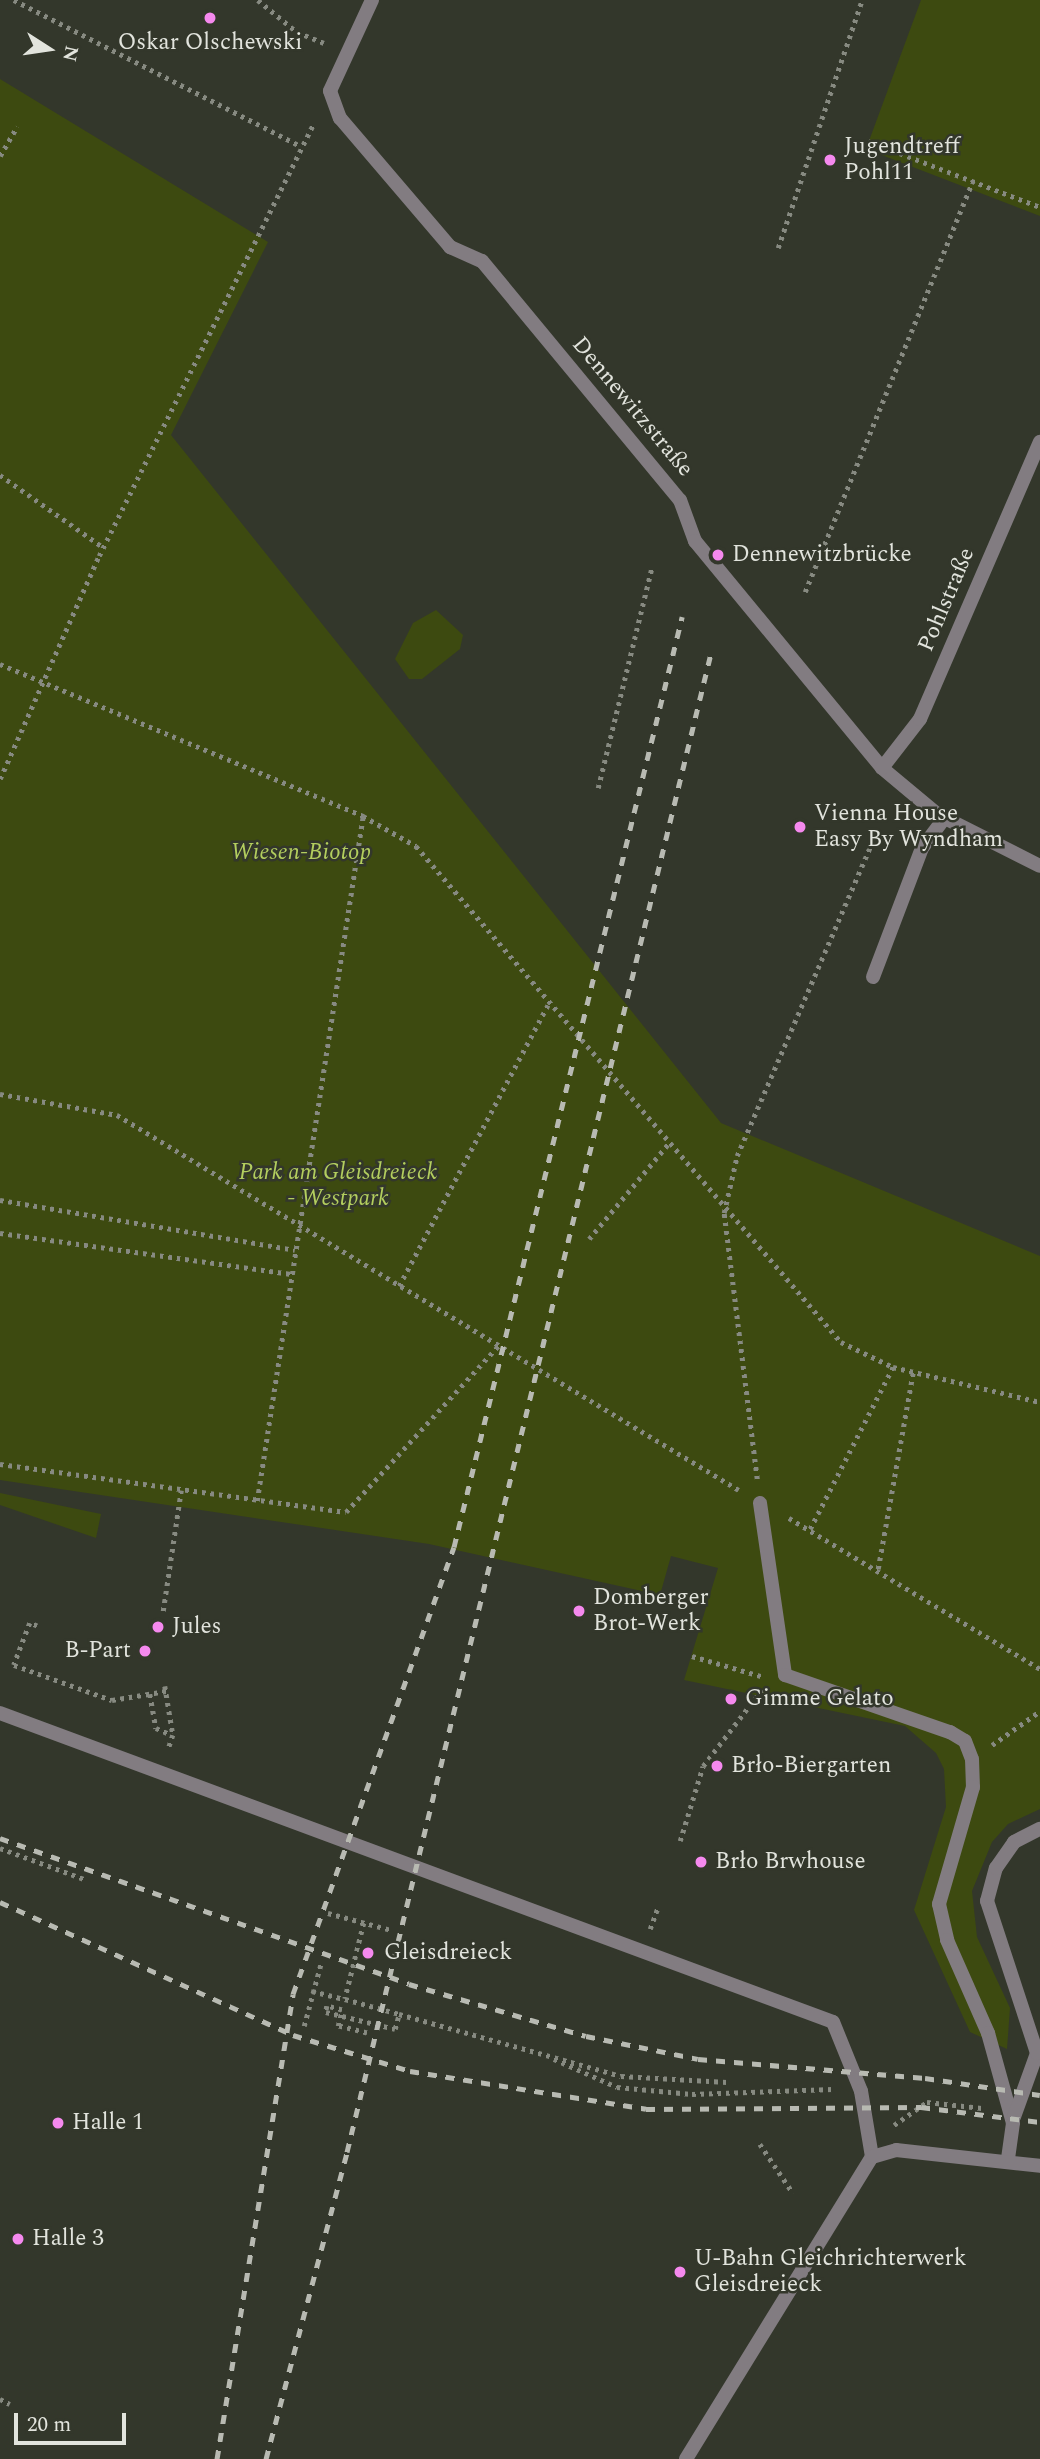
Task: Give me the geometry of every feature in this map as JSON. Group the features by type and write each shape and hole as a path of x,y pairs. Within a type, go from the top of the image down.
{"street":[{"path":"330,91 372,0"},
{"name":"Dennewitzstraße","path":"330,91 340,118 450,247 482,261 680,500 695,541 882,768 945,818 1040,866"},
{"name":"Pohlstraße","path":"882,768 920,719 1040,442"},
{"path":"873,977 922,848 945,818"},
{"path":"760,1503 785,1675 950,1732 965,1741 972,1759 973,1787 939,1904 947,1940 988,2033 1013,2123"},
{"path":"0,1713 833,2022 861,2091 872,2157 686,2459"},
{"path":"1007,2158 1013,2123 1039,2052 987,1901 996,1868 1014,1842 1040,1829"},
{"path":"872,2157 896,2150 1007,2158 1040,2166"}],"path":[{"path":"14,0 302,146"},
{"path":"258,0 297,33 348,52"},
{"path":"778,248 817,124 862,0"},
{"path":"0,779 45,684 103,547 330,91"},
{"path":"817,124 823,126"},
{"path":"0,156 17,126"},
{"path":"868,141 1040,207"},
{"path":"806,592 974,181"},
{"path":"0,475 103,547"},
{"path":"598,788 652,566"},
{"path":"0,664 363,816 416,846 548,1005 669,1143 724,1213 841,1342 893,1367 1040,1402"},
{"path":"257,1501 363,816"},
{"path":"760,1503 724,1213 737,1156 872,842"},
{"path":"399,1286 548,1005"},
{"path":"0,1094 117,1115 298,1227 500,1344 346,1512 0,1464"},
{"path":"589,1239 669,1143"},
{"path":"0,1200 295,1250"},
{"path":"0,1233 291,1274"},
{"path":"810,1529 893,1367"},
{"path":"878,1569 913,1372"},
{"path":"163,1611 181,1490"},
{"path":"37,1626 30,1623 14,1665 112,1700 150,1694 165,1688 173,1735 156,1728 150,1694"},
{"path":"692,1656 770,1678"},
{"path":"680,1841 703,1766 756,1696"},
{"path":"972,1759 1040,1711"},
{"path":"0,1848 84,1879"},
{"path":"650,1929 658,1907"},
{"path":"328,1913 391,1930"},
{"path":"345,1999 364,1923"},
{"path":"303,2026 321,1963"},
{"path":"312,1991 621,2076 727,2082"},
{"path":"367,2033 338,2026 340,2018 342,2010 327,2006 326,2012 338,2015 349,2018 360,2021 395,2029 399,2014"},
{"path":"538,2052 617,2087 692,2094 783,2086 861,2091"},
{"path":"872,2157 909,2109 927,2102 970,2105 1013,2123"},
{"path":"760,2144 793,2193"},
{"path":"0,2399 10,2404"}],"green space":[{"path":"921,0 1040,0 1040,216 866,149"},
{"name":"Park am Gleisdreieck - Westpark","path":"0,79 268,242 171,435 721,1123 1040,1256 1040,1809 1008,1824 992,1842 972,1891 977,1937 1010,2008 1007,2049 970,2032 914,1910 946,1807 944,1769 936,1753 905,1726 684,1680 718,1568 671,1556 660,1595 429,1544 0,1480"},
{"path":"436,610 463,635 460,649 422,679 409,679 395,659 413,623"},
{"path":"0,1493 101,1514 96,1538 0,1505"}],"railway":[{"path":"217,2459 293,1994 454,1547 682,617"},
{"path":"266,2459 347,2152 711,653"},
{"path":"0,1838 409,1984 586,2036 698,2059 925,2078 1040,2095"},
{"path":"0,1902 293,2035 410,2071 646,2109 921,2107 1040,2122"}],"place":[{"name":"Oskar Olschewski","path":"210,18"},
{"name":"Jugendtreff Pohl11","path":"830,160"},
{"name":"Dennewitzbrücke","path":"718,555"},
{"name":"Vienna House Easy By Wyndham","path":"800,827"},
{"name":"Domberger Brot-Werk","path":"579,1611"},
{"name":"Jules","path":"158,1627"},
{"name":"B-Part","path":"145,1651"},
{"name":"Gimme Gelato","path":"731,1699"},
{"name":"Brło-Biergarten","path":"717,1766"},
{"name":"Brło Brwhouse","path":"701,1862"},
{"name":"Gleisdreieck","path":"368,1953"},
{"name":"Halle 1","path":"58,2123"},
{"name":"Halle 3","path":"18,2239"},
{"name":"U-Bahn Gleichrichterwerk Gleisdreieck","path":"680,2272"}],"park label":[{"name":"Wiesen-Biotop","path":"301,853"}]}
